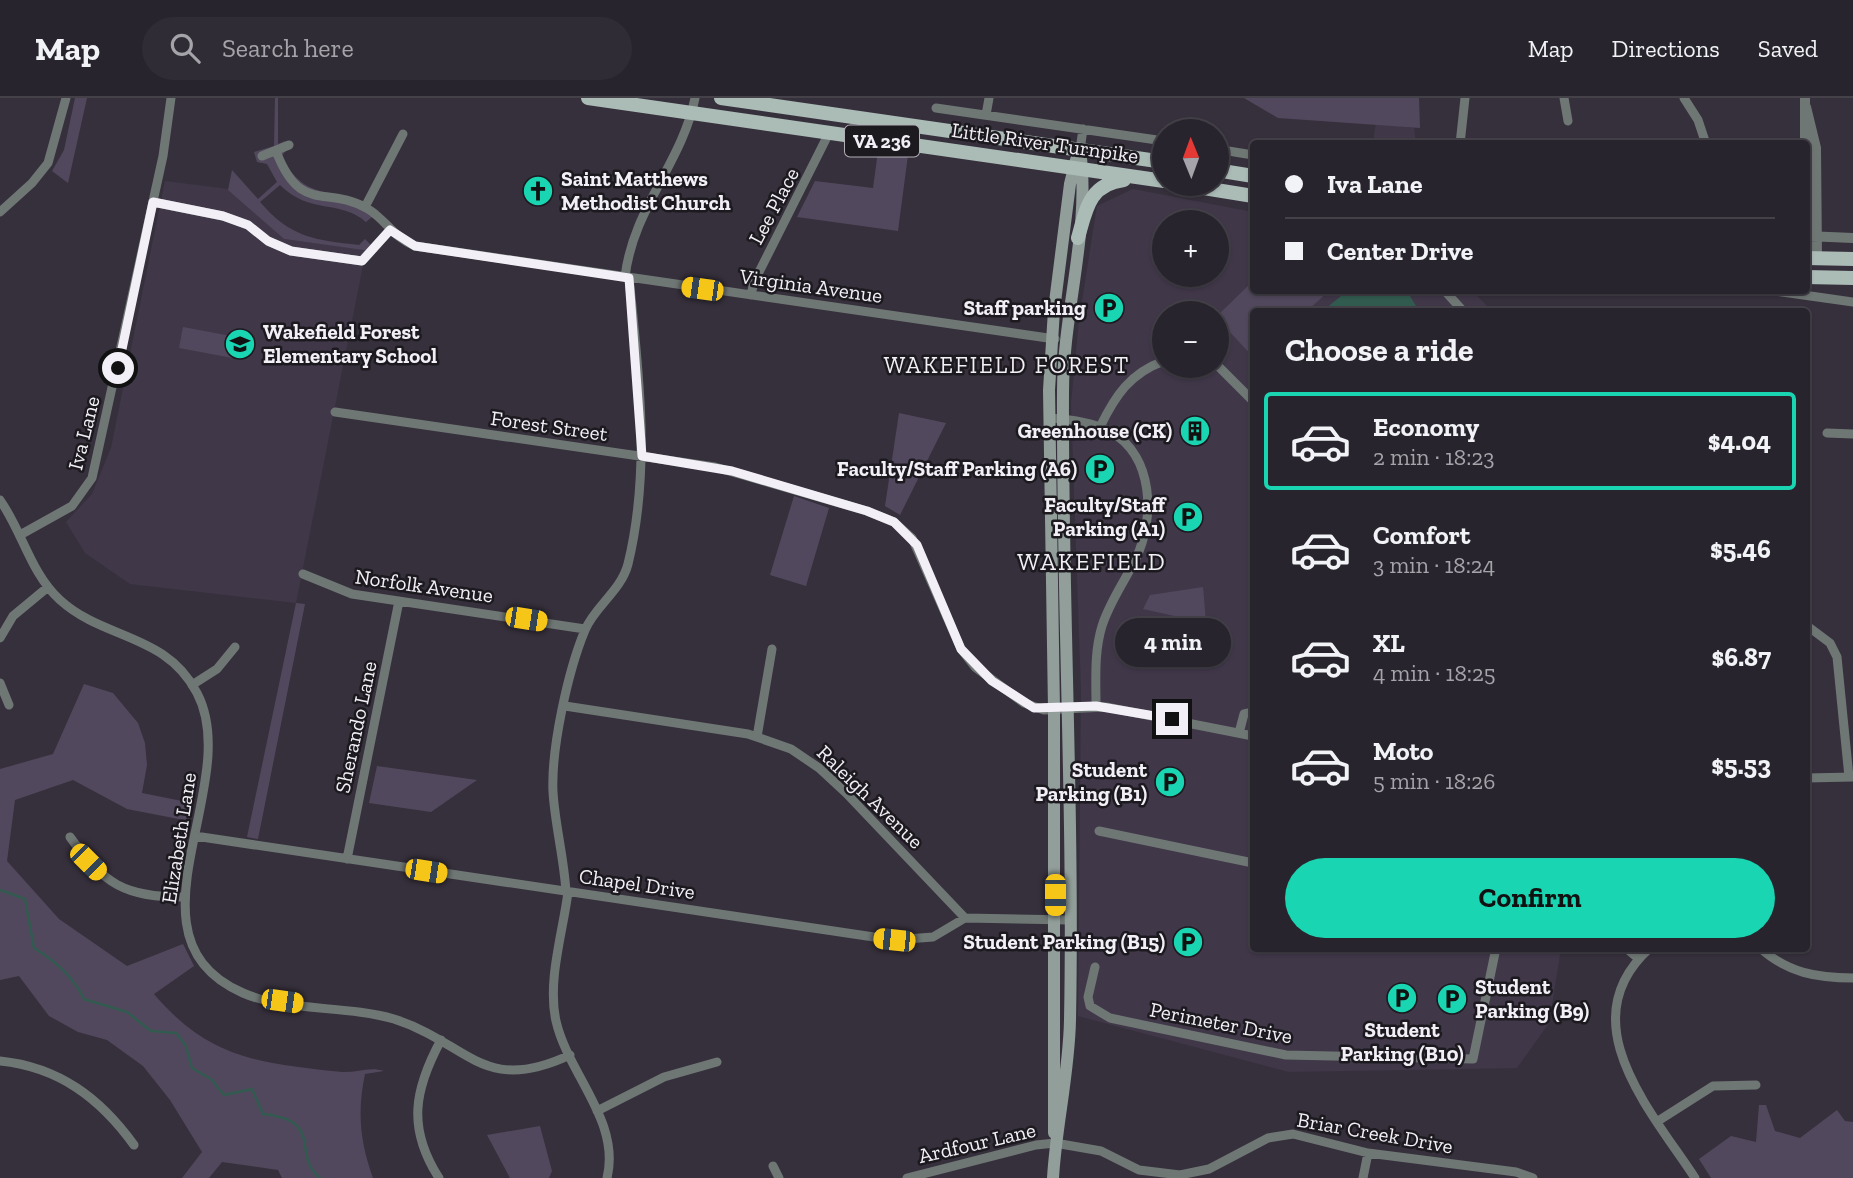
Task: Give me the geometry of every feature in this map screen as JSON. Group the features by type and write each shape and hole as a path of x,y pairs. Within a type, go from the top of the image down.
{"main road":[{"name":"Little River Turnpike","path":"588,98 694,105 829,133 1152,179"},
{"name":"Little River Turnpike","path":"721,98 1152,160"},
{"path":"1055,1143 1052,1115 1055,919 1049,418 1051,338 1080,150"},
{"path":"1053,1178 1055,1143 1069,1045 1069,707 1063,419 1066,340 1078,238 1078,170"},
{"path":"1229,172 1250,176"},
{"path":"1078,238 1094,193 1113,181 1143,178"},
{"path":"1229,192 1250,196"},
{"path":"1811,258 1853,259"},
{"path":"1810,276 1853,278"}],"street":[{"path":"0,212 32,183 48,163 66,98"},
{"name":"Iva Lane","path":"20,535 72,506 92,478 153,202 171,98"},
{"path":"986,115 989,98"},
{"path":"1460,140 1465,98"},
{"path":"1564,98 1568,121"},
{"path":"1684,98 1698,120 1705,140"},
{"path":"1805,102 1805,140"},
{"path":"1805,102 1816,148 1811,258"},
{"path":"607,1178 609,1144 597,1111 560,1036 554,1005 567,892 553,786 554,760 585,629 618,586 628,565 642,456 627,278 636,225 694,105"},
{"path":"936,108 1152,139"},
{"path":"1080,150 1083,129"},
{"name":"Lee Place","path":"751,295 829,133"},
{"path":"276,151 288,176 303,190 365,207 403,134"},
{"path":"262,156 289,145"},
{"path":"1229,151 1250,155"},
{"path":"153,202 223,216 248,225 268,241 291,251 362,261 390,230"},
{"name":"Virginia Avenue","path":"365,207 390,230 415,246 1066,340"},
{"path":"1811,236 1853,238"},
{"path":"1448,294 1460,308"},
{"path":"1796,294 1853,302"},
{"path":"1100,427 1120,390 1152,366"},
{"path":"1229,377 1250,398"},
{"name":"Forest Street","path":"335,412 732,471 867,511 894,522 917,545 958,644 968,659 1024,703 1034,708 1054,709 1096,706 1250,735"},
{"path":"1049,418 1100,427 1118,437 1134,454 1144,475 1147,502 1142,542 1113,597 1098,639 1096,706"},
{"path":"1827,433 1853,434"},
{"name":"Elizabeth Lane","path":"0,500 48,587 81,616 162,652 192,685 204,708 210,739 208,771 183,897 186,927 199,956 214,973 234,989 259,998 382,1016 441,1040 480,1064 504,1071 540,1068 570,1055"},
{"name":"Norfolk Avenue","path":"303,574 341,592 585,629"},
{"path":"0,638 13,616 48,587"},
{"name":"Sherando Lane","path":"347,859 399,601"},
{"path":"1810,628 1830,643 1837,657 1851,777 1810,778"},
{"path":"192,685 217,669 235,647"},
{"path":"757,737 772,649"},
{"path":"0,683 9,705"},
{"name":"Raleigh Avenue","path":"565,706 757,737 791,749 819,768 965,918"},
{"path":"1239,733 1244,714 1250,713"},
{"path":"1099,831 1250,862"},
{"name":"Chapel Drive","path":"195,836 894,940 933,937 965,918"},
{"path":"70,837 101,875 121,888 147,896 183,897"},
{"path":"965,918 1070,919"},
{"name":"Perimeter Drive","path":"1095,967 1088,997 1090,1006 1110,1018 1286,1055 1474,1059 1495,952"},
{"path":"1631,952 1639,959"},
{"path":"1646,952 1639,959 1619,998 1616,1040 1624,1068 1695,1178"},
{"path":"1765,952 1800,973 1821,978 1853,978"},
{"path":"439,1178 425,1154 417,1110 422,1080 441,1040"},
{"path":"0,1061 41,1069 73,1084 103,1107 134,1145"},
{"path":"597,1111 664,1077 717,1062"},
{"path":"1658,1121 1713,1086 1756,1085"},
{"name":"Briar Creek Drive","path":"1055,1143 1101,1151 1139,1170 1165,1175 1209,1168 1256,1142 1280,1135 1307,1136 1368,1153 1516,1172 1533,1178"},
{"name":"Ardfour Lane","path":"907,1178 1036,1145 1055,1143"},
{"path":"1363,1178 1368,1153"},
{"path":"773,1166 779,1178"}],"shaded area":[{"path":"75,98 87,98 68,183 52,171 64,150"},
{"path":"275,98 278,98 278,144 285,141 288,148 281,157 292,173 314,189 350,197 379,211 366,222 345,211 302,200 280,185 260,202 293,230 317,239 359,245 365,239 378,252 284,239 228,190 232,170 258,199 277,182 267,164 257,162 254,152 274,146"},
{"path":"1244,98 1419,98 1420,128 1278,118"},
{"path":"1376,122 1414,128 1416,140 1374,140"},
{"path":"878,151 908,155 898,231 797,217 815,181 873,188"},
{"name":"Wakefield Forest Elementary School","path":"165,181 228,189 284,239 366,250 296,603 130,584 85,553 66,522 92,494 111,448"},
{"path":"1133,189 1152,193 1152,196 1170,196 1250,211 1250,294 1475,294 1489,308 1250,308 1250,952 1561,952 1549,1023 1517,1068 1289,1072 1078,1016 1081,691 1071,404 1079,320 1097,206"},
{"path":"1250,284 1250,294 1326,294 1310,308 1250,308 1250,354 1229,331 1229,304"},
{"path":"1343,294 1409,294 1417,308 1327,308"},
{"path":"183,327 242,338 238,359 179,348"},
{"path":"899,413 946,423 900,515 885,506"},
{"path":"794,496 829,508 806,586 770,575"},
{"path":"1203,587 1206,623 1143,609 1150,595"},
{"path":"296,603 305,604 258,839 247,837"},
{"path":"84,684 113,693 138,723 145,743 147,765 142,793 192,803 189,821 127,809 73,780 15,800 7,861 59,919 127,966 183,944 194,966 154,994 196,1033 217,1045 262,1061 286,1065 342,1072 374,1069 384,1071 365,1074 361,1101 365,1152 373,1178 282,1178 278,1170 222,1162 209,1178 182,1178 202,1152 170,1100 143,1066 107,1040 78,1032 49,1016 19,976 0,980 0,769 53,754"},
{"path":"377,766 477,780 431,812 369,803"},
{"path":"1759,1105 1766,1105 1775,1131 1800,1138 1837,1110 1845,1121 1853,1122 1853,1178 1711,1178 1699,1159 1731,1136 1756,1142"},
{"path":"540,1126 552,1171 549,1178 510,1178 487,1135"}],"waterway":[{"path":"0,890 25,899 34,948 63,970 84,999 127,1012 151,1031 176,1033 186,1046 192,1068 211,1079 224,1095 252,1089 263,1114 294,1123 301,1131 307,1158 320,1178"}],"place":[{"name":"Saint Matthews Methodist Church","path":"538,191"},
{"name":"Staff parking","path":"1109,308"},
{"name":"Wakefield Forest Elementary School","path":"240,344"},
{"name":"Greenhouse (CK)","path":"1195,431"},
{"name":"Faculty/Staff Parking (A6)","path":"1100,469"},
{"name":"Faculty/Staff Parking (A1)","path":"1188,517"},
{"name":"Student Parking (B1)","path":"1170,782"},
{"name":"Student Parking (B15)","path":"1188,942"},
{"name":"Student Parking (B10)","path":"1402,998"},
{"name":"Student Parking (B9)","path":"1452,999"}],"district":[{"name":"WAKEFIELD FOREST","path":"1007,365"},
{"name":"WAKEFIELD","path":"1092,562"}],"route":[{"path":"118,368 153,202 223,216 248,225 268,241 291,251 362,261 390,230 406,243 415,246 629,278 642,456 732,471 884,517 904,529 917,545 961,649 975,667 992,681 1034,708 1044,710 1110,707 1172,719"}]}
